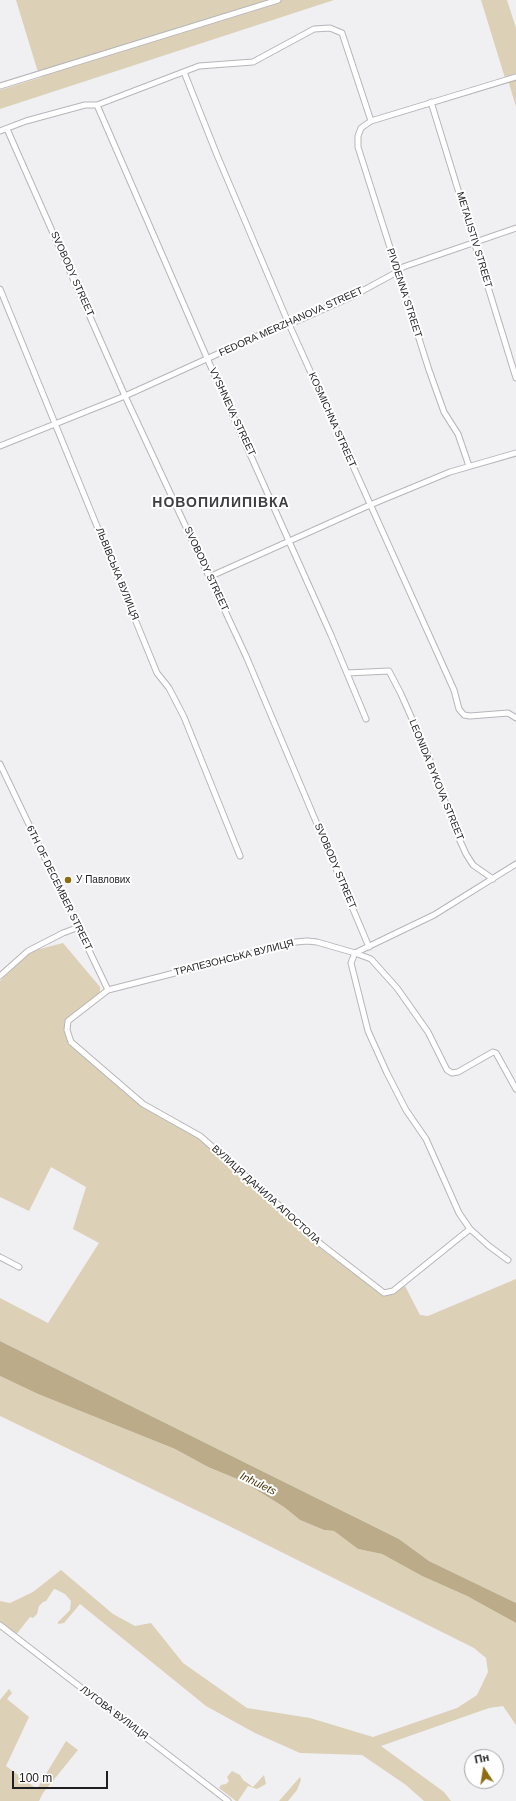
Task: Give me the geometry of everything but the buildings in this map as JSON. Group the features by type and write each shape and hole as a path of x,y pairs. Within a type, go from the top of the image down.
{"street":[{"path":"0,86 278,0"},
{"path":"0,131 26,121 85,105 97,105 206,64 222,65 238,62 253,62 314,29 330,28 342,33 371,121 516,77"},
{"name":"KOSMICHNA STREET","path":"184,72 217,155 288,322 454,690 459,709 464,715 470,716 516,713"},
{"name":"METALISTIV STREET","path":"431,102 516,378"},
{"name":"VYSHNEVA STREET","path":"97,105 207,358 251,453 366,720"},
{"name":"PIVDENNA STREET","path":"371,121 361,128 358,136 358,147 429,370 444,412 458,434 469,466"},
{"name":"SVOBODY STREET","path":"7,128 125,396 246,656 369,947"},
{"name":"FEDORA MERZHANOVA STREET","path":"0,446 125,396 288,322 296,321 353,296 397,272 403,267 516,228"},
{"name":"ЛЬВІВСЬКА ВУЛИЦЯ","path":"0,288 157,673 169,688 184,717 240,856"},
{"path":"209,576 370,505 450,472 516,453"},
{"name":"LEONIDA BYKOVA STREET","path":"347,673 389,671 428,754 456,832 466,854 473,865 493,879"},
{"path":"508,713 516,718"},
{"name":"6TH OF DECEMBER STREET","path":"0,764 108,990"},
{"path":"508,1260 470,1229 459,1213 426,1139 406,1110 368,1031 350,963 356,953 434,915 516,864"},
{"path":"0,976 28,951 63,933 79,928"},
{"name":"ТРАПЕЗОНСЬКА ВУЛИЦЯ","path":"67,1030 68,1021 108,990 296,942 317,942 356,953 371,959 397,988 428,1032 447,1070 458,1072 493,1052 496,1053 516,1089"},
{"name":"ВУЛИЦЯ ДАНИЛА АПОСТОЛА","path":"67,1030 71,1042 144,1104 200,1136 322,1245 384,1293 393,1292 470,1229"},
{"path":"0,1257 19,1267"},
{"name":"ЛУГОВА ВУЛИЦЯ","path":"0,1625 228,1801"}],"shaded area":[{"path":"16,0 334,0 0,109 0,90 42,77 37,69"},
{"path":"481,0 507,0 516,28 516,107 509,83 505,78"},
{"path":"63,943 100,987 100,994 67,1019 64,1029 69,1043 141,1106 199,1137 217,1156 324,1251 383,1295 393,1293 405,1286 420,1315 428,1316 516,1279 516,1603 429,1561 399,1539 0,1341 0,1298 48,1323 99,1243 73,1229 86,1187 51,1167 29,1211 0,1197 0,981 32,951"},
{"path":"0,1376 38,1394 175,1449 208,1467 242,1481 284,1507 300,1520 324,1530 334,1531 358,1549 382,1554 422,1576 467,1596 516,1623 516,1725 503,1706 489,1708 381,1746 444,1792 451,1801 424,1801 406,1785 362,1755 300,1753 255,1733 206,1706 80,1604 64,1623 58,1624 58,1622 70,1610 71,1601 65,1594 57,1590 54,1589 46,1601 39,1606 37,1614 33,1618 30,1617 15,1636 0,1622 0,1601 10,1603 33,1592 61,1570 113,1614 135,1626 151,1623 183,1663 247,1708 310,1718 373,1737 457,1708 477,1695 488,1672 486,1658 474,1648 225,1524 0,1416"},
{"path":"9,1689 12,1693 7,1699 29,1717 6,1766 37,1789 66,1741 78,1750 43,1793 39,1801 0,1801 0,1700"},
{"path":"232,1771 240,1775 243,1780 253,1787 264,1775 266,1784 257,1789 248,1786 238,1801 236,1801 219,1788 221,1785 226,1784 229,1781 227,1777"},
{"path":"300,1777 301,1780 297,1790 288,1801 279,1801"}],"water":[{"name":"Inhulets","path":"0,1341 399,1539 429,1561 516,1603 516,1623 467,1596 422,1576 382,1554 358,1549 334,1531 324,1530 300,1520 284,1507 242,1481 208,1467 175,1449 38,1394 0,1376"}],"place":[{"name":"У Павлових","path":"68,880"}],"district":[{"name":"НОВОПИЛИПІВКА","path":"221,503"}]}
